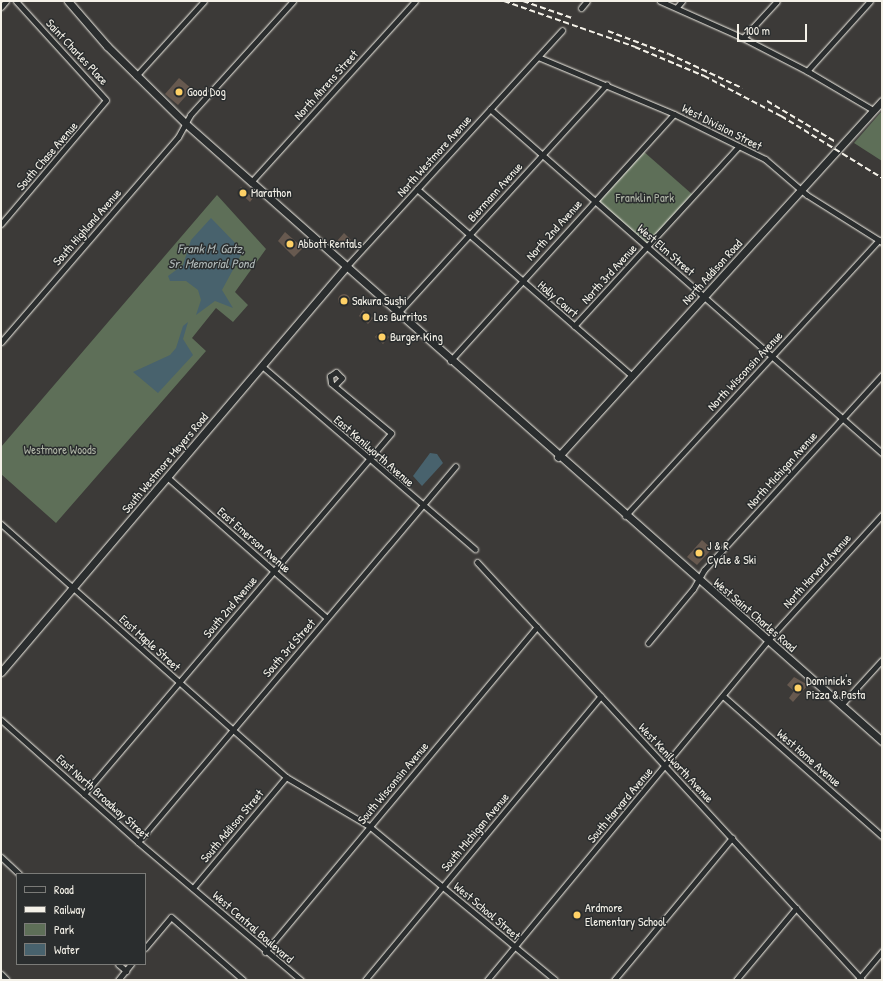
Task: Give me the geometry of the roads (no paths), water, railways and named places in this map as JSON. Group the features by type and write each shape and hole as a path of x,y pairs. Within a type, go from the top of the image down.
{"main road":[{"name":"West Saint Charles Road","path":"68,1 136,76 185,123 345,268 882,742"},
{"name":"North Addison Road","path":"558,457 882,101"},
{"name":"South Westmore Meyers Road","path":"1,672 345,268"}],"street":[{"path":"1,7 6,1"},
{"name":"Saint Charles Place","path":"16,1 106,100"},
{"path":"136,76 204,1"},
{"name":"South Highland Avenue","path":"1,342 178,137 185,123 293,1"},
{"name":"North Ahrens Street","path":"251,182 416,1"},
{"path":"581,8 587,1"},
{"path":"660,1 677,7 743,38 807,71 873,110"},
{"path":"677,7 682,1"},
{"path":"743,38 777,1"},
{"path":"807,71 870,1"},
{"name":"North Westmore Avenue","path":"345,268 562,30"},
{"name":"West Division Street","path":"538,57 607,84 674,114 765,159 801,190 880,241"},
{"name":"Biermann Avenue","path":"397,314 607,84"},
{"name":"South Chase Avenue","path":"1,224 106,100"},
{"name":"West Elm Street","path":"490,109 882,453"},
{"name":"North 2nd Avenue","path":"450,361 674,114"},
{"name":"North 3rd Avenue","path":"574,326 739,146"},
{"name":"Holly Court","path":"417,189 632,376"},
{"name":"North Wisconsin Avenue","path":"625,516 880,241"},
{"name":"East Kenilworth Avenue","path":"262,366 422,506 475,549"},
{"name":"North Michigan Avenue","path":"698,580 882,375"},
{"name":"South 2nd Avenue","path":"84,794 391,433 336,384"},
{"name":"South 3rd Street","path":"138,842 456,466"},
{"name":"East Emerson Avenue","path":"167,477 327,618"},
{"name":"North Harvard Avenue","path":"768,642 882,515"},
{"name":"East Maple Street","path":"1,524 74,586 179,683 286,777"},
{"name":"West Kenilworth Avenue","path":"477,562 860,979"},
{"path":"648,643 698,580"},
{"name":"South Wisconsin Avenue","path":"265,952 537,627"},
{"name":"South Harvard Avenue","path":"487,980 768,642"},
{"path":"841,705 882,660"},
{"name":"South Michigan Avenue","path":"365,980 601,696"},
{"name":"West Home Avenue","path":"723,696 882,836"},
{"name":"East North Broadway Street","path":"1,720 138,842 193,888"},
{"name":"West School Street","path":"286,777 370,826 554,980"},
{"name":"South Addison Street","path":"193,888 286,777"},
{"path":"614,980 732,838"},
{"path":"1,858 18,873"},
{"name":"West Central Boulevard","path":"193,888 265,952 301,980"},
{"path":"736,980 796,908"},
{"path":"146,947 171,917 243,980"},
{"path":"860,979 882,952"},
{"path":"119,965 126,971"},
{"path":"118,980 130,965"},
{"path":"1,974 8,980"}],"water":[{"name":"Frank M. Gatz, Sr. Memorial Pond","path":"211,218 240,248 242,253 222,290 233,308 215,301 196,315 201,300 198,290 186,281 170,281 168,276 183,265 191,240"},
{"path":"188,322 183,339 193,355 158,393 133,372 170,355 176,348 183,326"},
{"path":"430,453 437,454 443,463 422,486 413,476"}],"railway":[{"path":"504,1 635,47 704,76 781,116 882,178"},
{"path":"523,1 572,18"},
{"path":"608,31 669,54 742,88"},
{"path":"767,101 836,142"}],"place":[{"name":"Good Dog","path":"179,92"},
{"name":"Marathon","path":"243,193"},
{"name":"Abbott Rentals","path":"290,244"},
{"name":"Sakura Sushi","path":"344,301"},
{"name":"Los Burritos","path":"366,317"},
{"name":"Burger King","path":"382,337"},
{"name":"J & R Cycle & Ski","path":"699,553"},
{"name":"Dominick's Pizza & Pasta","path":"798,688"},
{"name":"Ardmore Elementary School","path":"577,915"}],"park label":[{"name":"Franklin Park","path":"645,198"},
{"name":"Westmore Woods","path":"60,450"}]}
